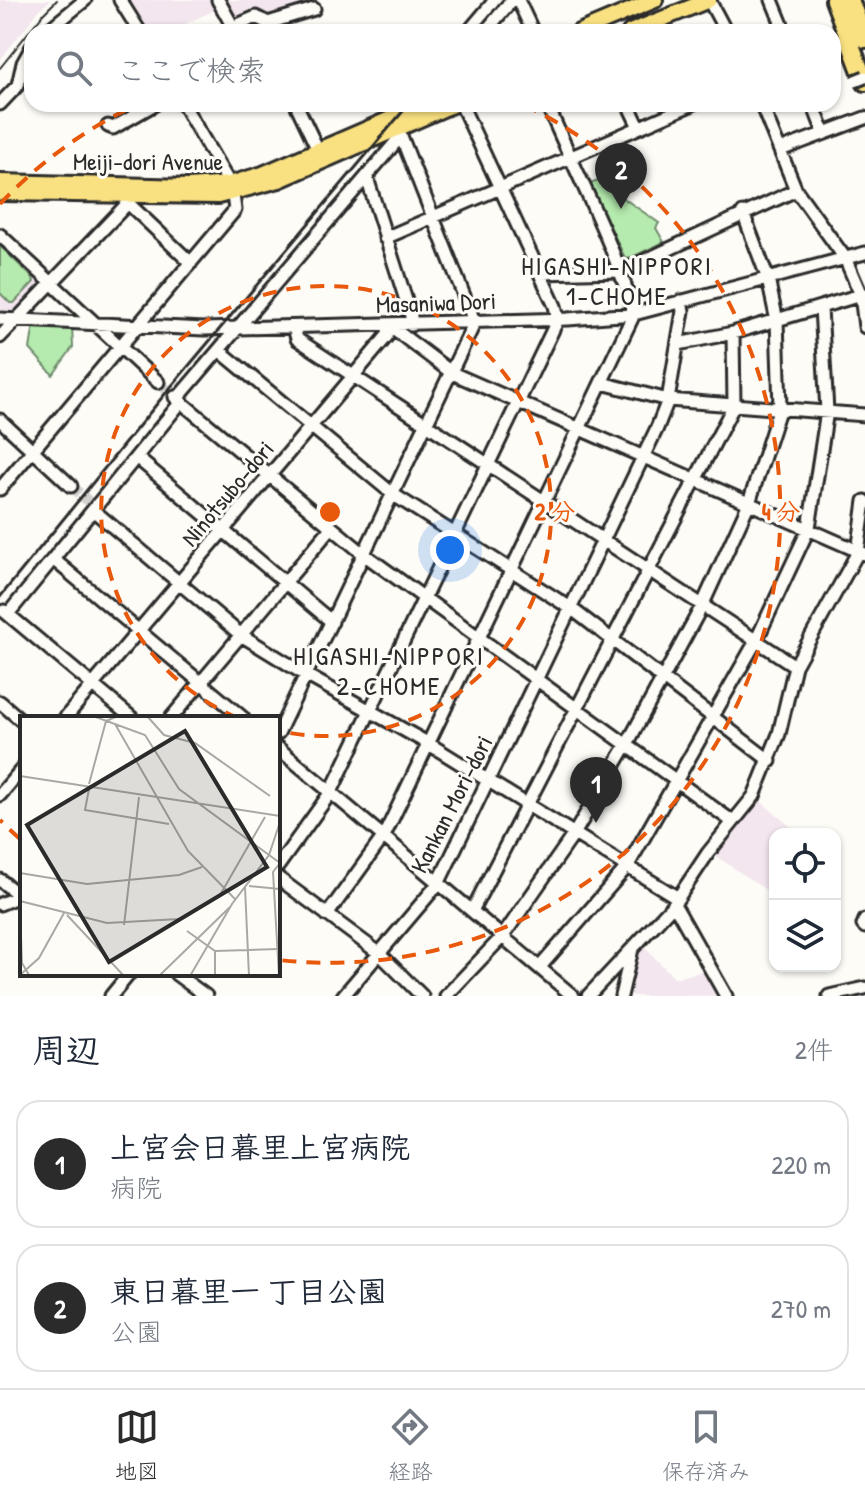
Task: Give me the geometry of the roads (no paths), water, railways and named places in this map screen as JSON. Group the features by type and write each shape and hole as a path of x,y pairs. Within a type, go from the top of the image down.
{"highway":[{"path":"834,0 862,80"},
{"path":"849,42 850,0"}],"main road":[{"path":"596,24 639,3 655,0"},
{"path":"663,24 709,0"},
{"name":"Meiji-dori Avenue","path":"396,128 415,112"},
{"name":"Meiji-dori Avenue","path":"0,193 128,195 189,187 231,188 318,150 396,128 435,112"},
{"path":"231,188 279,180 396,128"},
{"name":"Meiji-dori Avenue","path":"0,182 128,195"}],"street":[{"path":"56,24 85,0"},
{"path":"120,0 135,24"},
{"path":"218,0 231,24"},
{"path":"492,24 515,0 528,24"},
{"path":"709,0 722,24"},
{"path":"772,0 782,24"},
{"path":"240,24 256,17 268,23 314,9"},
{"path":"0,104 18,85 24,61"},
{"path":"108,126 113,128 141,112"},
{"path":"0,489 235,210 231,188 188,112"},
{"path":"300,112 318,150"},
{"path":"280,863 331,792 558,319 540,273 465,112"},
{"path":"327,915 384,836 634,314 622,271 550,112"},
{"path":"632,112 639,127"},
{"path":"385,238 435,219 674,112"},
{"path":"764,112 796,190 845,258 863,294 865,327"},
{"path":"816,112 824,133"},
{"path":"780,150 865,118"},
{"path":"130,716 5,612 53,559 92,506 136,457 178,399 237,328 367,178 396,128"},
{"path":"280,729 452,373 473,322 435,219 396,128"},
{"path":"367,178 411,316 411,325"},
{"path":"540,273 622,271 796,190"},
{"path":"0,337 128,195 191,263"},
{"path":"446,996 503,936 574,834 702,606 749,503 780,407 777,321 768,279 743,213"},
{"path":"0,235 158,382"},
{"name":"Masaniwa Dori","path":"0,319 139,327 237,328 390,326 634,314 865,253"},
{"path":"678,344 733,333 863,294"},
{"name":"Kankan Mori-dori","path":"343,996 438,884 572,609 645,457 668,400 683,311 681,301"},
{"path":"540,967 627,867 756,641 809,528 827,411 821,308"},
{"path":"390,326 452,373 862,553"},
{"name":"Ninotsubo-dori","path":"67,716 387,336 390,326"},
{"path":"294,327 297,339 795,666"},
{"path":"472,911 734,405 733,333"},
{"path":"219,350 394,495 572,609 770,761"},
{"path":"602,383 668,400 865,415"},
{"path":"178,399 365,555 733,822"},
{"path":"0,420 71,486"},
{"path":"136,457 332,622"},
{"path":"588,996 676,901 708,853 754,796 770,761 795,666 862,553 865,501"},
{"path":"92,506 241,635 429,744 627,867 676,901 726,996"},
{"path":"173,716 331,528"},
{"path":"53,559 241,716"},
{"path":"0,702 20,719"},
{"path":"280,750 573,996"},
{"path":"0,795 20,771"},
{"path":"0,880 20,895"},
{"path":"280,880 379,953 422,996"},
{"path":"0,904 20,896"},
{"path":"865,920 865,927"},
{"path":"621,996 633,949"},
{"path":"111,996 127,976"},
{"path":"179,976 206,996"},
{"path":"829,996 865,988"}],"tunnel":[{"path":"158,382 175,397"},
{"path":"71,486 89,502"}],"tram line":[{"path":"35,24 57,0"},
{"path":"0,68 24,38"}],"railway":[{"path":"466,24 486,0"},
{"path":"0,597 160,400 402,112"}],"place":[{"name":"東日暮里一 丁目公園","path":"621,209"},
{"name":"上宮会日暮里上宮病院","path":"596,823"}],"district":[{"name":"HIGASHI-NIPPORI 1-CHOME","path":"617,280"},
{"name":"HIGASHI-NIPPORI 2-CHOME","path":"389,670"}]}
